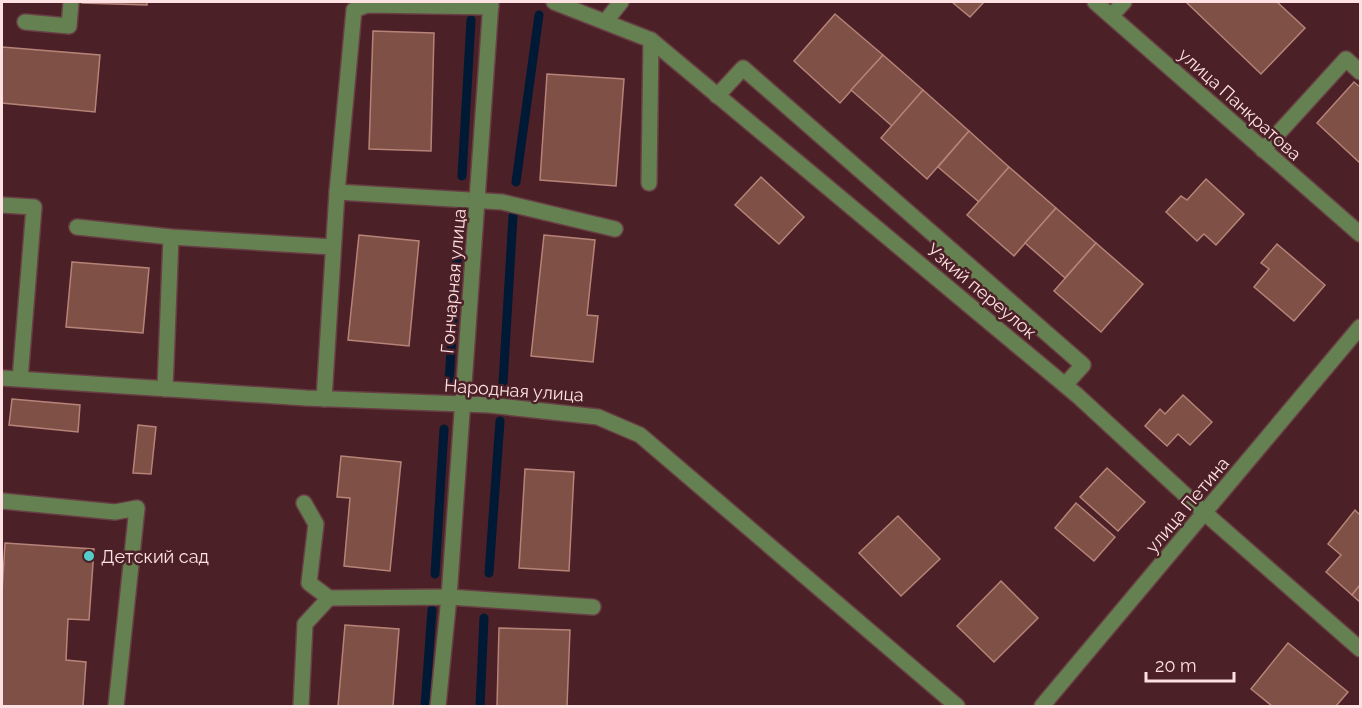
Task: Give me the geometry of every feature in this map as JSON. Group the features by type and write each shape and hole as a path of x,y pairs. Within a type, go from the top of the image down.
{"street":[{"path":"25,22 69,26 71,2"},
{"name":"Узкий переулок","path":"554,2 651,40 1065,385 1206,514 1360,649"},
{"path":"605,22 621,2"},
{"name":"улица Панкратова","path":"1095,2 1360,234"},
{"path":"1111,16 1124,2"},
{"path":"324,399 337,192 355,6 491,4"},
{"name":"Гончарная улица","path":"438,706 449,597 479,201 491,4"},
{"path":"649,183 651,40"},
{"path":"1263,150 1346,59 1360,72"},
{"path":"717,96 743,68 1083,366 1065,385"},
{"path":"337,192 502,202 615,229"},
{"path":"2,205 34,207 20,380"},
{"path":"78,227 171,237 333,247"},
{"path":"165,389 171,237"},
{"name":"улица Петина","path":"1042,706 1206,514 1360,327"},
{"name":"Народная улица","path":"2,378 324,399 489,405 598,417 640,435 957,706"},
{"path":"2,501 115,512 137,508 116,706"},
{"path":"304,503 316,524 309,583 329,598 449,597 593,608"},
{"path":"301,706 304,624 329,598"}],"building":[{"path":"147,2 147,5 82,3"},
{"path":"952,2 984,2 970,17"},
{"path":"1186,2 1277,2 1305,28 1261,74"},
{"path":"835,14 883,55 840,103 794,61"},
{"path":"373,31 434,33 431,151 369,149"},
{"path":"2,47 100,55 95,112 2,103"},
{"path":"883,55 923,90 892,126 851,90"},
{"path":"547,74 624,79 616,186 540,180"},
{"path":"1354,82 1360,87 1360,163 1317,123"},
{"path":"923,90 969,131 927,179 881,138"},
{"path":"969,131 1009,167 979,202 938,167"},
{"path":"1009,167 1056,208 1014,256 967,215"},
{"path":"761,177 804,217 779,244 735,205"},
{"path":"1206,179 1244,214 1216,245 1204,234 1197,241 1166,212 1181,196 1187,200"},
{"path":"1056,208 1096,243 1065,278 1025,243"},
{"path":"359,235 419,241 409,346 348,340"},
{"path":"544,235 595,240 587,315 598,316 593,362 531,356"},
{"path":"1096,243 1143,284 1101,332 1054,291"},
{"path":"1277,244 1325,285 1294,321 1254,287 1269,269 1261,263"},
{"path":"72,262 149,268 143,333 66,327"},
{"path":"1183,395 1212,422 1190,445 1178,434 1167,446 1145,426 1160,409 1165,414"},
{"path":"12,399 80,405 78,432 9,425"},
{"path":"138,425 156,427 151,474 133,473"},
{"path":"341,456 401,462 390,571 344,566 350,498 337,497"},
{"path":"1107,468 1145,502 1118,531 1080,497"},
{"path":"525,469 574,472 569,571 519,568"},
{"path":"1076,503 1115,537 1094,561 1055,528"},
{"path":"1355,510 1360,515 1360,585 1352,595 1326,572 1341,555 1328,544"},
{"path":"898,516 940,559 901,596 859,553"},
{"path":"5,543 94,549 89,620 68,619 66,660 86,662 83,706 2,706 2,592"},
{"path":"1001,581 1038,618 994,662 957,626"},
{"path":"1360,585 1360,602 1352,595"},
{"path":"345,625 399,629 393,706 338,706"},
{"path":"499,628 570,630 567,706 497,706"},
{"path":"1288,643 1348,692 1336,706 1272,706 1251,689"}],"waterway":[{"path":"516,182 539,15"},
{"path":"462,176 471,20"},
{"path":"449,381 460,216"},
{"path":"503,383 513,216"},
{"path":"489,573 500,421"},
{"path":"435,574 444,429"},
{"path":"425,706 432,610"},
{"path":"480,706 484,618"}],"place":[{"name":"Детский сад","path":"89,556"}]}
